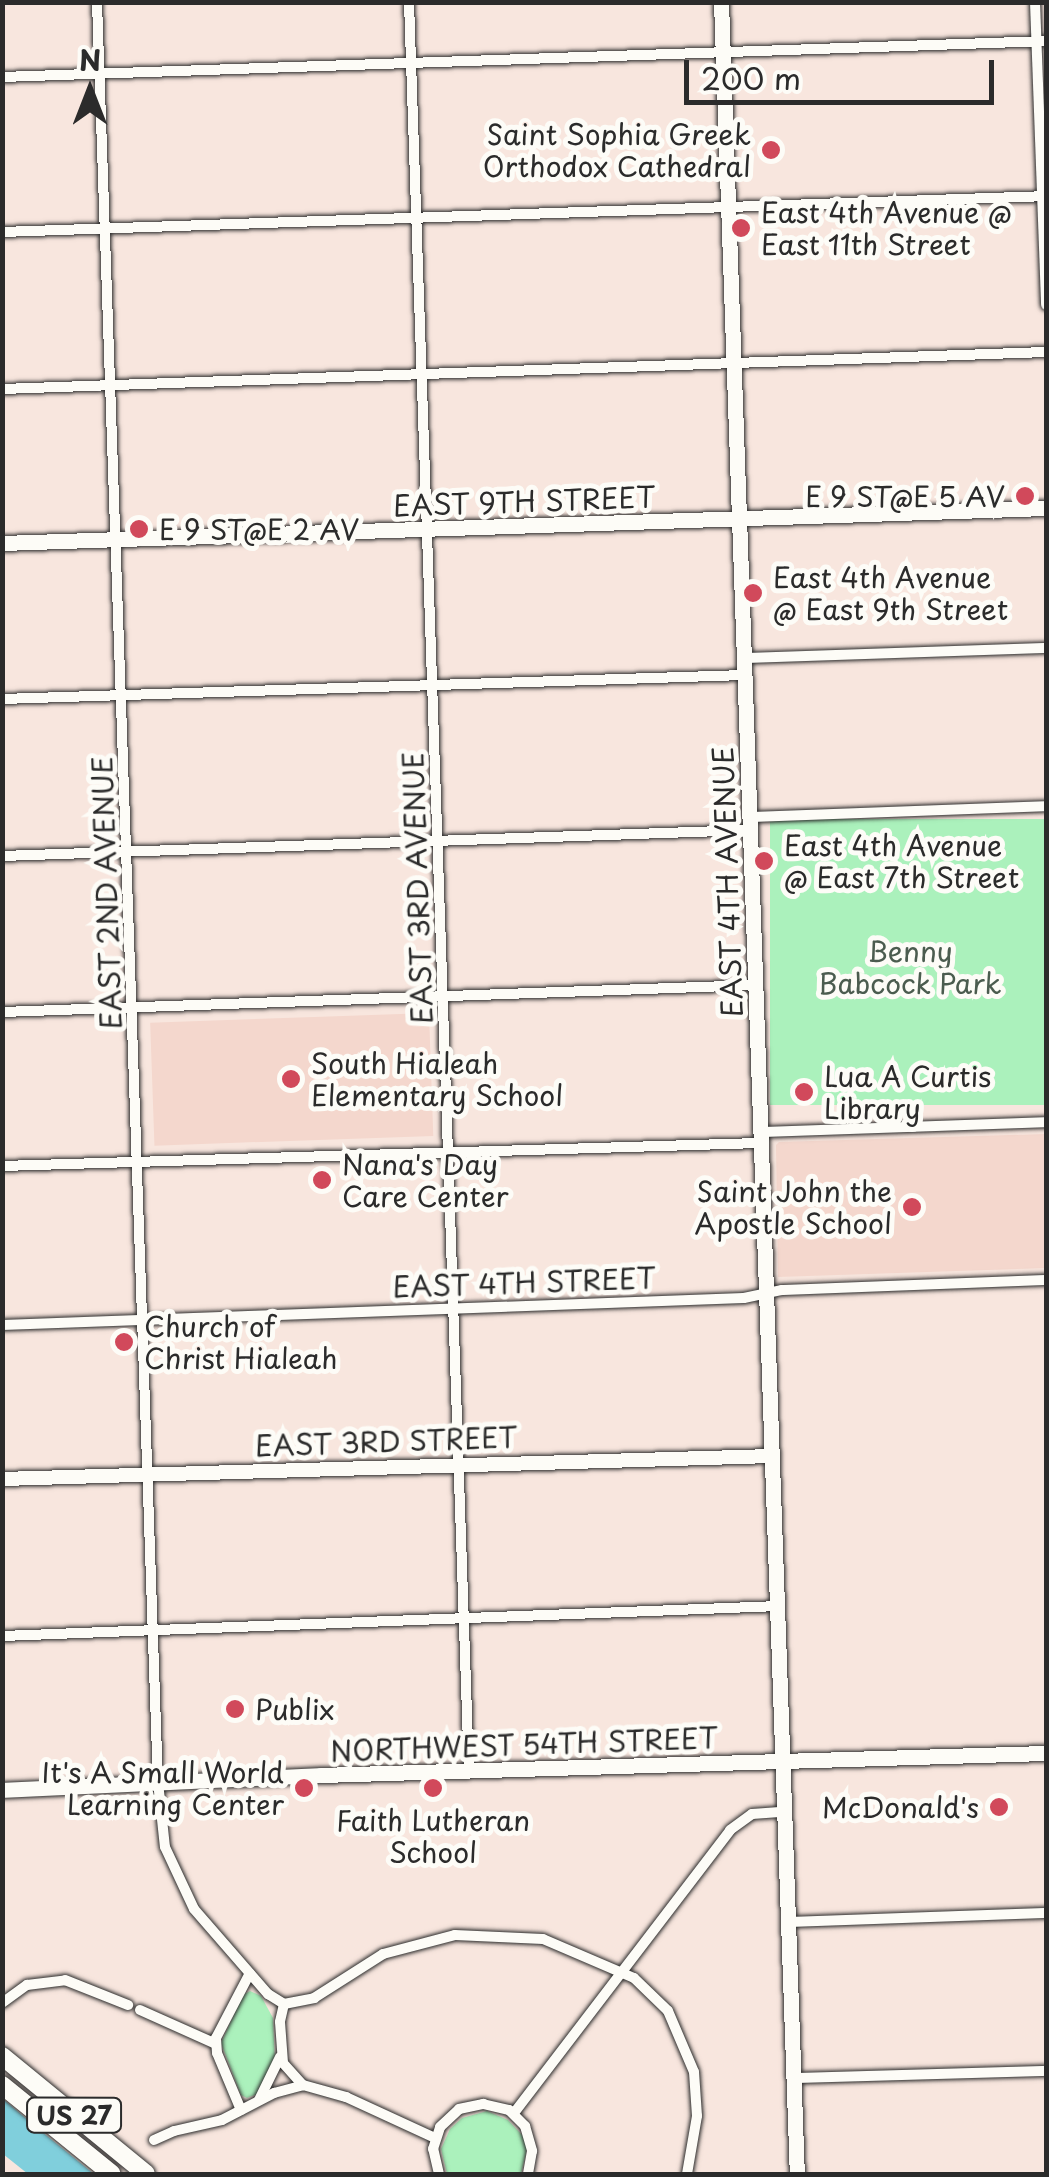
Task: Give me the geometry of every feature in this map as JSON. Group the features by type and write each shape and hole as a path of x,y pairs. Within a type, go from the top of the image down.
{"highway":[{"name":"US 27","path":"2,2056 146,2174"},
{"name":"US 27","path":"2,2085 112,2174"}],"main road":[{"name":"EAST 4TH AVENUE","path":"721,2 797,2174"},
{"name":"EAST 9TH STREET","path":"2,543 1046,508"},
{"name":"NORTHWEST 54TH STREET","path":"2,1790 1046,1753"}],"street":[{"name":"EAST 2ND AVENUE","path":"97,2 158,1782 165,1848 178,1882 194,1909 272,1998 284,2004"},
{"name":"EAST 3RD AVENUE","path":"409,2 431,686 457,1305 462,1618 469,1771"},
{"path":"1035,2 1042,41 1046,305"},
{"path":"2,77 1042,41"},
{"path":"2,232 1044,196"},
{"path":"2,388 1046,352"},
{"path":"744,658 1046,648"},
{"path":"2,700 745,675"},
{"path":"2,856 437,840 1046,806"},
{"path":"2,1012 756,985"},
{"path":"2,1166 450,1152 1046,1122"},
{"name":"EAST 4TH STREET","path":"2,1325 1046,1280"},
{"name":"EAST 3RD STREET","path":"2,1479 461,1462 772,1456"},
{"path":"2,1636 778,1606"},
{"path":"514,2113 739,1821 756,1812 783,1812"},
{"path":"787,1922 1046,1914"},
{"path":"435,2138 356,2101 303,2085 286,2070 281,2054 284,2004 314,1998 383,1954 455,1935 543,1939 623,1972 662,2004 690,2061 697,2116 687,2174"},
{"path":"240,2110 216,2044 220,2026 250,1973"},
{"path":"2,2003 27,1985 65,1980 216,2044"},
{"path":"258,2100 281,2054"},
{"path":"793,2078 1046,2071"},
{"path":"154,2140 303,2085"},
{"path":"438,2174 435,2138 448,2117 468,2106 489,2104 514,2113 525,2126 532,2145 528,2174"}],"shaded area":[{"name":"South Hialeah Elementary School","path":"429,1013 433,1136 154,1146 150,1023"},
{"name":"Saint John the Apostle School","path":"1046,1134 1046,1268 778,1277 779,1142"}],"green space":[{"name":"Benny Babcock Park","path":"770,819 1046,819 1046,1105 770,1105"},
{"path":"250,1991 261,1996 273,2018 275,2061 260,2093 247,2098 241,2095 221,2043 243,1995"},
{"path":"487,2111 508,2120 524,2137 527,2149 521,2174 447,2174 441,2149 450,2129 462,2118"}],"water":[{"path":"3,2099 94,2174 28,2174 3,2154"}],"place":[{"name":"Saint Sophia Greek Orthodox Cathedral","path":"771,150"},
{"name":"East 4th Avenue @ East 11th Street","path":"741,228"},
{"name":"E 9 ST@E 5 AV","path":"1025,496"},
{"name":"E 9 ST@E 2 AV","path":"139,529"},
{"name":"East 4th Avenue @ East 9th Street","path":"753,593"},
{"name":"East 4th Avenue @ East 7th Street","path":"764,861"},
{"name":"South Hialeah Elementary School","path":"291,1079"},
{"name":"Lua A Curtis Library","path":"804,1092"},
{"name":"Nana's Day Care Center","path":"322,1180"},
{"name":"Saint John the Apostle School","path":"912,1207"},
{"name":"Church of Christ Hialeah","path":"124,1342"},
{"name":"Publix","path":"235,1709"},
{"name":"It's A Small World Learning Center","path":"304,1788"},
{"name":"Faith Lutheran School","path":"433,1788"},
{"name":"McDonald's","path":"999,1807"}]}
